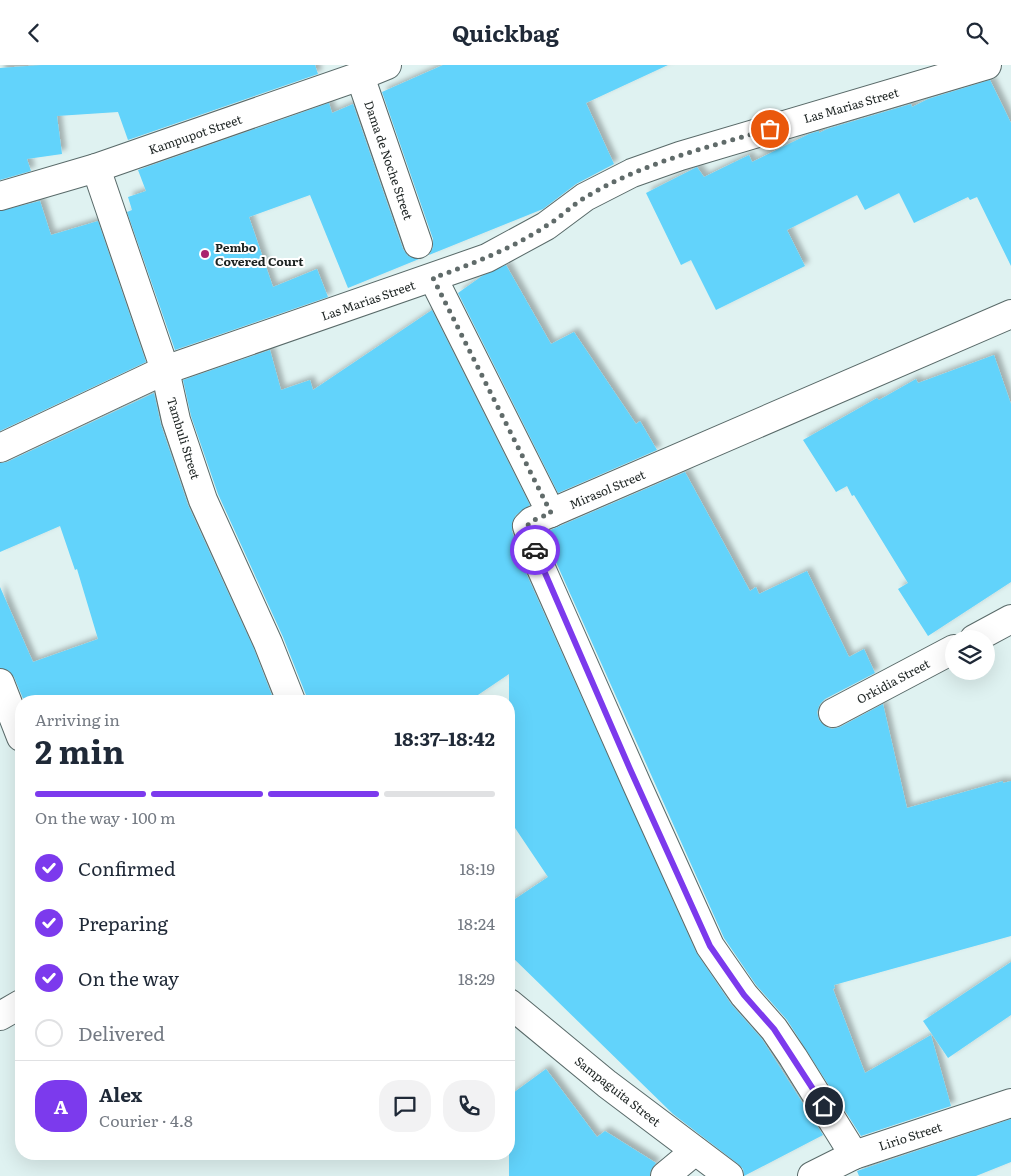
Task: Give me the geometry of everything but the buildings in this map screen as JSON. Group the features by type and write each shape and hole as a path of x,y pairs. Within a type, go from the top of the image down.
{"street":[{"name":"Kampupot Street","path":"0,196 96,168 388,65"},
{"name":"Las Marias Street","path":"0,448 165,370 487,258 546,227 585,197 632,173 680,156 987,65"},
{"name":"Dama de Noche Street","path":"360,76 418,244"},
{"name":"Tambuli Street","path":"96,168 165,370 176,420 203,500 268,643 289,695"},
{"path":"433,278 551,513"},
{"name":"Mirasol Street","path":"854,1155 774,1029 744,995 710,946 542,569 527,526 529,523 551,513 1011,313"},
{"path":"991,630 1011,619"},
{"name":"Orkidia Street","path":"833,713 945,654"},
{"path":"0,683 15,722"},
{"path":"0,1016 15,1007"},
{"name":"Sampaguita Street","path":"515,1008 606,1084 729,1176"},
{"name":"Lirio Street","path":"812,1176 854,1155 1011,1103"},
{"path":"665,1176 694,1151"}],"way so far":[{"path":"535,550 527,526 532,521 551,513 433,278 487,258 546,227 585,197 632,173 680,156 770,129"}],"place":[{"name":"Pembo Covered Court","path":"205,254"}],"route":[{"path":"535,550 630,769 710,946 744,995 774,1029 824,1106"}]}
